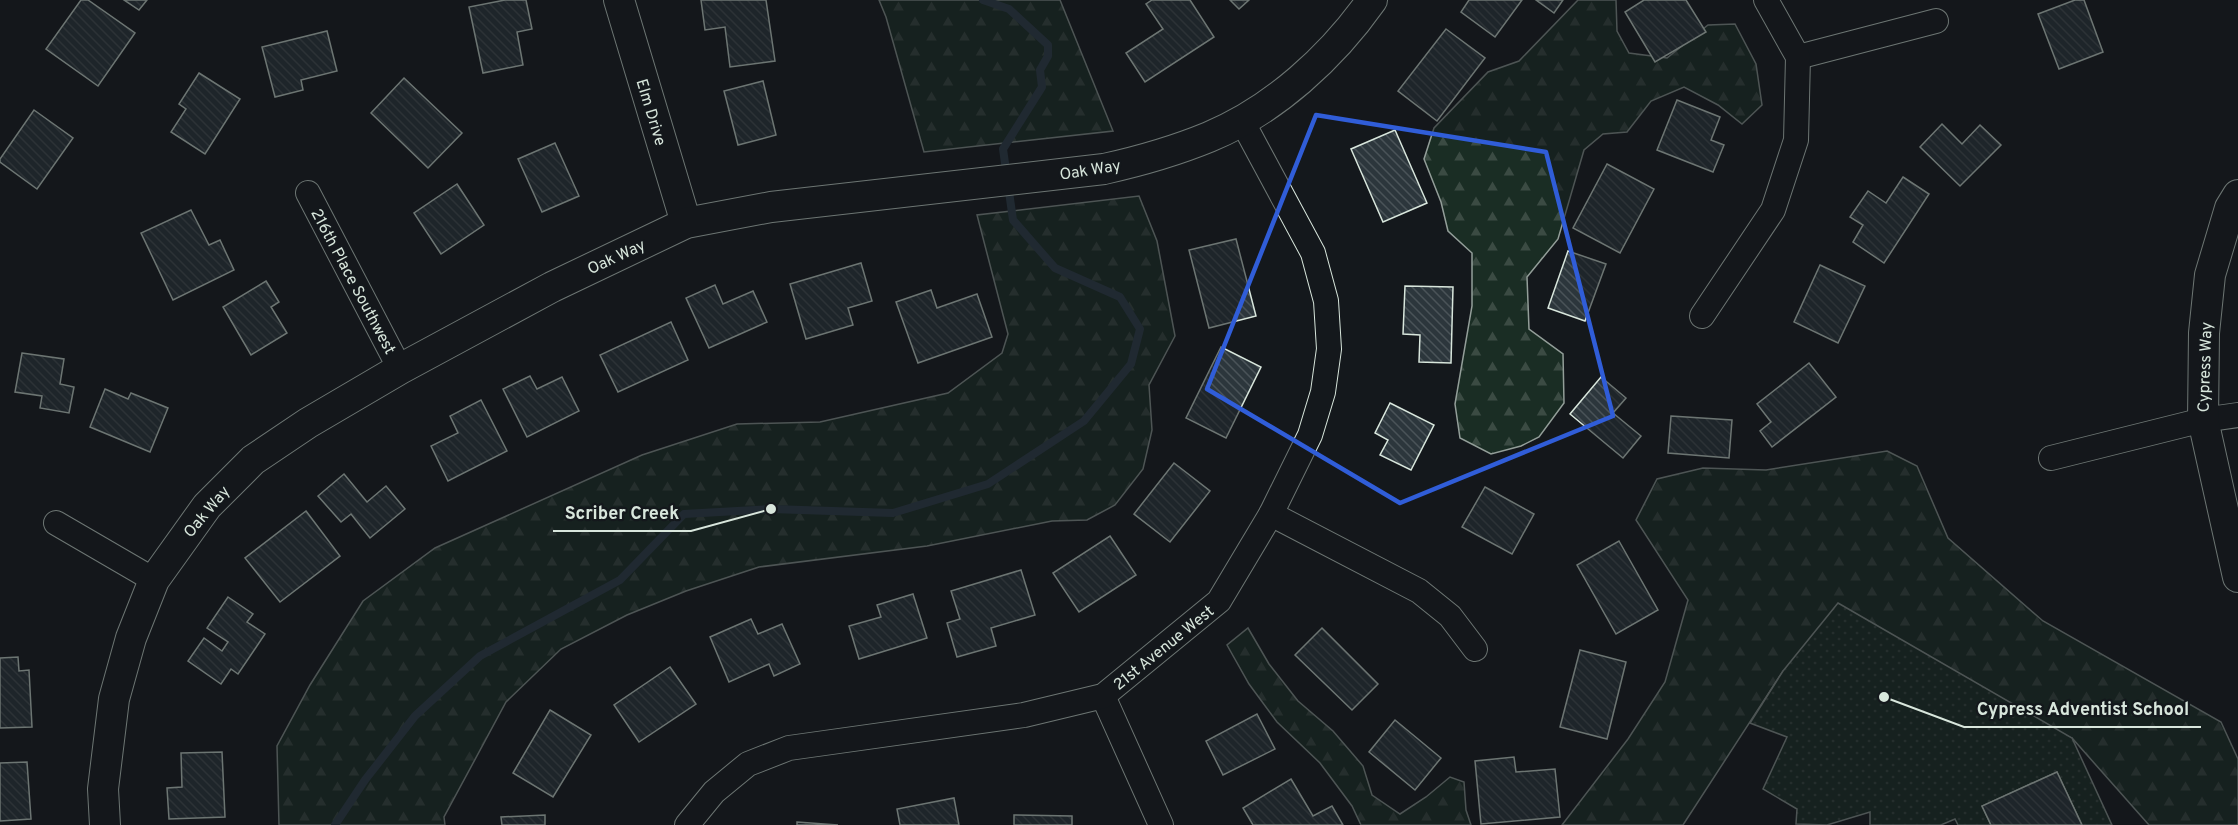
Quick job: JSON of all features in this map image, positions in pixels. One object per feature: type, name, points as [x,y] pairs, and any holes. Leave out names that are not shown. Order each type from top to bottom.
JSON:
[{"type":"street","name":"Elm Drive","points":[[619,0],[686,223]]},
{"type":"street","name":"Oak Way","points":[[105,825],[103,789],[114,699],[131,638],[154,580],[207,506],[253,460],[308,423],[400,369],[552,287],[686,223],[771,207],[1104,169],[1142,160],[1210,136],[1242,121],[1320,62],[1358,21],[1372,0]]},
{"type":"street","points":[[1702,316],[1773,210],[1796,140],[1798,57],[1766,0]]},
{"type":"street","points":[[1798,57],[1936,21]]},
{"type":"street","name":"21st Avenue West","points":[[687,825],[714,792],[748,764],[789,748],[1024,716],[1103,696],[1219,601],[1271,514],[1311,435],[1323,392],[1329,349],[1326,301],[1313,253],[1242,121]]},
{"type":"street","name":"216th Place Southwest","points":[[308,194],[400,369]]},
{"type":"street","name":"Cypress Way","points":[[2238,195],[2230,208],[2210,275],[2204,333],[2203,420],[2238,577]]},
{"type":"street","points":[[2051,458],[2203,420],[2238,415]]},
{"type":"street","points":[[1271,514],[1419,591],[1450,616],[1475,649]]},
{"type":"street","points":[[56,523],[154,580]]},
{"type":"street","points":[[1103,696],[1161,825]]},
{"type":"highlighted area","points":[[1316,115],[1546,152],[1613,416],[1400,503],[1207,389]]},
{"type":"green space","points":[[879,0],[1060,0],[1113,131],[924,152],[886,17]]},
{"type":"green space","points":[[1578,0],[1616,0],[1617,31],[1629,53],[1667,58],[1708,25],[1735,24],[1756,64],[1762,105],[1742,124],[1718,105],[1684,87],[1651,101],[1627,132],[1603,134],[1584,150],[1558,239],[1527,277],[1529,329],[1563,354],[1564,403],[1539,437],[1521,446],[1491,454],[1460,438],[1455,404],[1472,306],[1472,253],[1448,231],[1441,202],[1424,159],[1434,128],[1488,72],[1519,61]]},
{"type":"green space","points":[[1139,196],[1157,241],[1175,336],[1149,385],[1152,430],[1143,469],[1115,505],[1087,520],[1052,521],[927,546],[759,567],[686,591],[627,615],[561,649],[506,702],[444,817],[445,825],[279,825],[277,746],[310,685],[363,601],[435,548],[642,455],[737,424],[820,422],[948,393],[1002,353],[1008,334],[977,215]]},
{"type":"green space","points":[[1887,451],[1917,466],[1948,538],[2043,621],[2221,722],[2238,759],[2238,825],[2149,825],[2072,738],[1783,671],[1683,825],[1562,825],[1628,739],[1665,682],[1688,600],[1636,520],[1657,479],[1703,468],[1766,470]]},
{"type":"green space","points":[[1838,603],[2072,738],[2112,825],[2082,825],[2057,772],[1982,806],[1991,825],[1958,825],[1955,819],[1941,825],[1870,825],[1870,812],[1827,825],[1796,824],[1797,809],[1763,789],[1787,737],[1750,723],[1783,671]]},
{"type":"green space","points":[[1248,628],[1269,664],[1298,701],[1333,731],[1363,766],[1372,795],[1400,814],[1426,797],[1450,777],[1464,782],[1466,810],[1471,825],[1361,825],[1352,806],[1320,763],[1277,722],[1249,684],[1227,645]]},
{"type":"building","points":[[81,0],[88,0],[135,33],[98,86],[46,49]]},
{"type":"building","points":[[124,0],[147,0],[139,10]]},
{"type":"building","points":[[505,0],[526,0],[532,29],[517,32],[523,65],[483,73],[469,7]]},
{"type":"building","points":[[701,0],[766,0],[775,61],[730,67],[725,27],[705,30]]},
{"type":"building","points":[[1152,0],[1190,0],[1214,37],[1145,82],[1126,53],[1163,29],[1146,4]]},
{"type":"building","points":[[1230,0],[1249,0],[1239,9]]},
{"type":"building","points":[[1469,0],[1522,0],[1495,37],[1461,12]]},
{"type":"building","points":[[1536,0],[1563,0],[1554,13]]},
{"type":"building","points":[[1644,0],[1686,0],[1706,32],[1655,62],[1625,12]]},
{"type":"building","points":[[2075,0],[2084,0],[2103,52],[2059,69],[2038,14]]},
{"type":"building","points":[[1446,29],[1485,58],[1437,121],[1398,91]]},
{"type":"building","points":[[327,31],[337,71],[301,80],[303,90],[275,97],[262,47]]},
{"type":"building","points":[[199,73],[240,99],[205,154],[171,132],[186,109],[179,104]]},
{"type":"building","points":[[404,78],[462,133],[428,168],[371,113]]},
{"type":"building","points":[[763,81],[776,135],[738,145],[724,91]]},
{"type":"building","points":[[1677,100],[1720,117],[1711,140],[1724,145],[1713,172],[1657,150]]},
{"type":"building","points":[[34,110],[73,138],[37,189],[0,162]]},
{"type":"building","points":[[1942,124],[1962,144],[1980,125],[2001,145],[1960,186],[1920,147]]},
{"type":"building","points":[[1395,130],[1427,203],[1383,222],[1351,149]]},
{"type":"building","points":[[555,143],[579,196],[542,212],[518,159]]},
{"type":"building","points":[[1607,164],[1654,189],[1620,253],[1573,228]]},
{"type":"building","points":[[1903,177],[1929,194],[1884,263],[1853,242],[1863,225],[1850,217],[1868,191],[1886,203]]},
{"type":"building","points":[[457,184],[484,225],[441,254],[414,213]]},
{"type":"building","points":[[191,210],[209,245],[220,240],[234,270],[173,300],[141,233]]},
{"type":"building","points":[[1236,239],[1256,316],[1209,328],[1189,250]]},
{"type":"building","points":[[1568,251],[1606,264],[1585,321],[1548,308]]},
{"type":"building","points":[[861,263],[872,301],[848,308],[853,325],[806,339],[790,284]]},
{"type":"building","points":[[1820,265],[1865,286],[1838,343],[1794,322]]},
{"type":"building","points":[[266,281],[279,302],[271,307],[287,333],[251,355],[223,307]]},
{"type":"building","points":[[715,285],[723,304],[753,291],[767,322],[709,348],[686,298]]},
{"type":"building","points":[[1405,286],[1453,287],[1451,363],[1419,362],[1420,335],[1403,334]]},
{"type":"building","points":[[931,290],[937,308],[977,294],[992,337],[918,363],[896,302]]},
{"type":"building","points":[[671,322],[688,360],[618,392],[600,355]]},
{"type":"building","points":[[1221,347],[1261,367],[1226,438],[1186,418]]},
{"type":"building","points":[[22,353],[64,359],[60,384],[74,387],[69,413],[40,408],[42,396],[15,392]]},
{"type":"building","points":[[1809,363],[1836,397],[1772,447],[1760,431],[1771,422],[1757,404]]},
{"type":"building","points":[[530,376],[537,389],[562,377],[579,411],[527,437],[503,389]]},
{"type":"building","points":[[1601,377],[1626,398],[1613,413],[1641,436],[1623,458],[1570,414]]},
{"type":"building","points":[[105,389],[128,399],[131,393],[168,408],[150,452],[90,427]]},
{"type":"building","points":[[481,400],[507,451],[448,481],[431,446],[458,433],[450,416]]},
{"type":"building","points":[[1390,403],[1434,425],[1411,470],[1380,455],[1388,440],[1375,433]]},
{"type":"building","points":[[1671,416],[1732,420],[1729,458],[1668,453]]},
{"type":"building","points":[[1174,463],[1210,491],[1170,542],[1134,514]]},
{"type":"building","points":[[344,474],[367,502],[386,486],[405,509],[370,538],[351,514],[341,522],[318,496]]},
{"type":"building","points":[[1485,487],[1534,514],[1512,554],[1462,527]]},
{"type":"building","points":[[306,511],[340,556],[280,602],[245,558]]},
{"type":"building","points":[[1110,536],[1136,575],[1079,612],[1053,573]]},
{"type":"building","points":[[1619,541],[1658,610],[1616,634],[1577,565]]},
{"type":"building","points":[[1021,570],[1035,615],[991,628],[996,646],[957,657],[947,623],[960,619],[951,591]]},
{"type":"building","points":[[913,594],[927,638],[859,659],[849,626],[881,617],[877,605]]},
{"type":"building","points":[[228,597],[253,614],[247,622],[265,634],[238,674],[231,669],[221,684],[188,661],[204,638],[222,651],[228,642],[207,628]]},
{"type":"building","points":[[751,619],[758,634],[782,624],[800,664],[774,676],[769,664],[729,682],[710,637]]},
{"type":"building","points":[[1322,628],[1378,684],[1352,710],[1295,655]]},
{"type":"building","points":[[1580,650],[1626,662],[1607,739],[1560,727]]},
{"type":"building","points":[[18,657],[19,671],[29,670],[32,727],[0,728],[0,658]]},
{"type":"building","points":[[670,667],[696,704],[639,742],[614,705]]},
{"type":"building","points":[[550,710],[591,735],[553,797],[513,773]]},
{"type":"building","points":[[1257,714],[1275,749],[1223,775],[1206,741]]},
{"type":"building","points":[[1395,720],[1441,758],[1415,790],[1369,752]]},
{"type":"building","points":[[222,752],[225,817],[169,819],[167,788],[182,787],[181,753]]},
{"type":"building","points":[[1514,757],[1516,772],[1555,769],[1560,817],[1481,824],[1475,761]]},
{"type":"building","points":[[27,762],[31,819],[0,821],[0,763]]},
{"type":"building","points":[[2057,772],[2082,825],[1991,825],[1982,806]]},
{"type":"building","points":[[1291,779],[1313,816],[1332,806],[1343,825],[1253,825],[1243,808]]},
{"type":"building","points":[[954,798],[959,825],[900,825],[897,809]]},
{"type":"building","points":[[545,815],[545,825],[502,825],[501,817]]},
{"type":"building","points":[[1014,815],[1072,816],[1072,825],[1014,825]]},
{"type":"building","points":[[797,822],[838,825],[797,825]]},
{"type":"waterway","points":[[335,825],[365,780],[415,716],[480,656],[620,580],[684,514],[771,509],[893,513],[988,484],[1084,421],[1131,364],[1140,329],[1120,297],[1055,268],[1013,220],[1003,149],[1042,87],[1040,70],[1048,56],[1048,45],[1009,9],[983,0]]},
{"type":"place","name":"Scriber Creek","points":[[771,509]]},
{"type":"place","name":"Cypress Adventist School","points":[[1884,697]]}]
